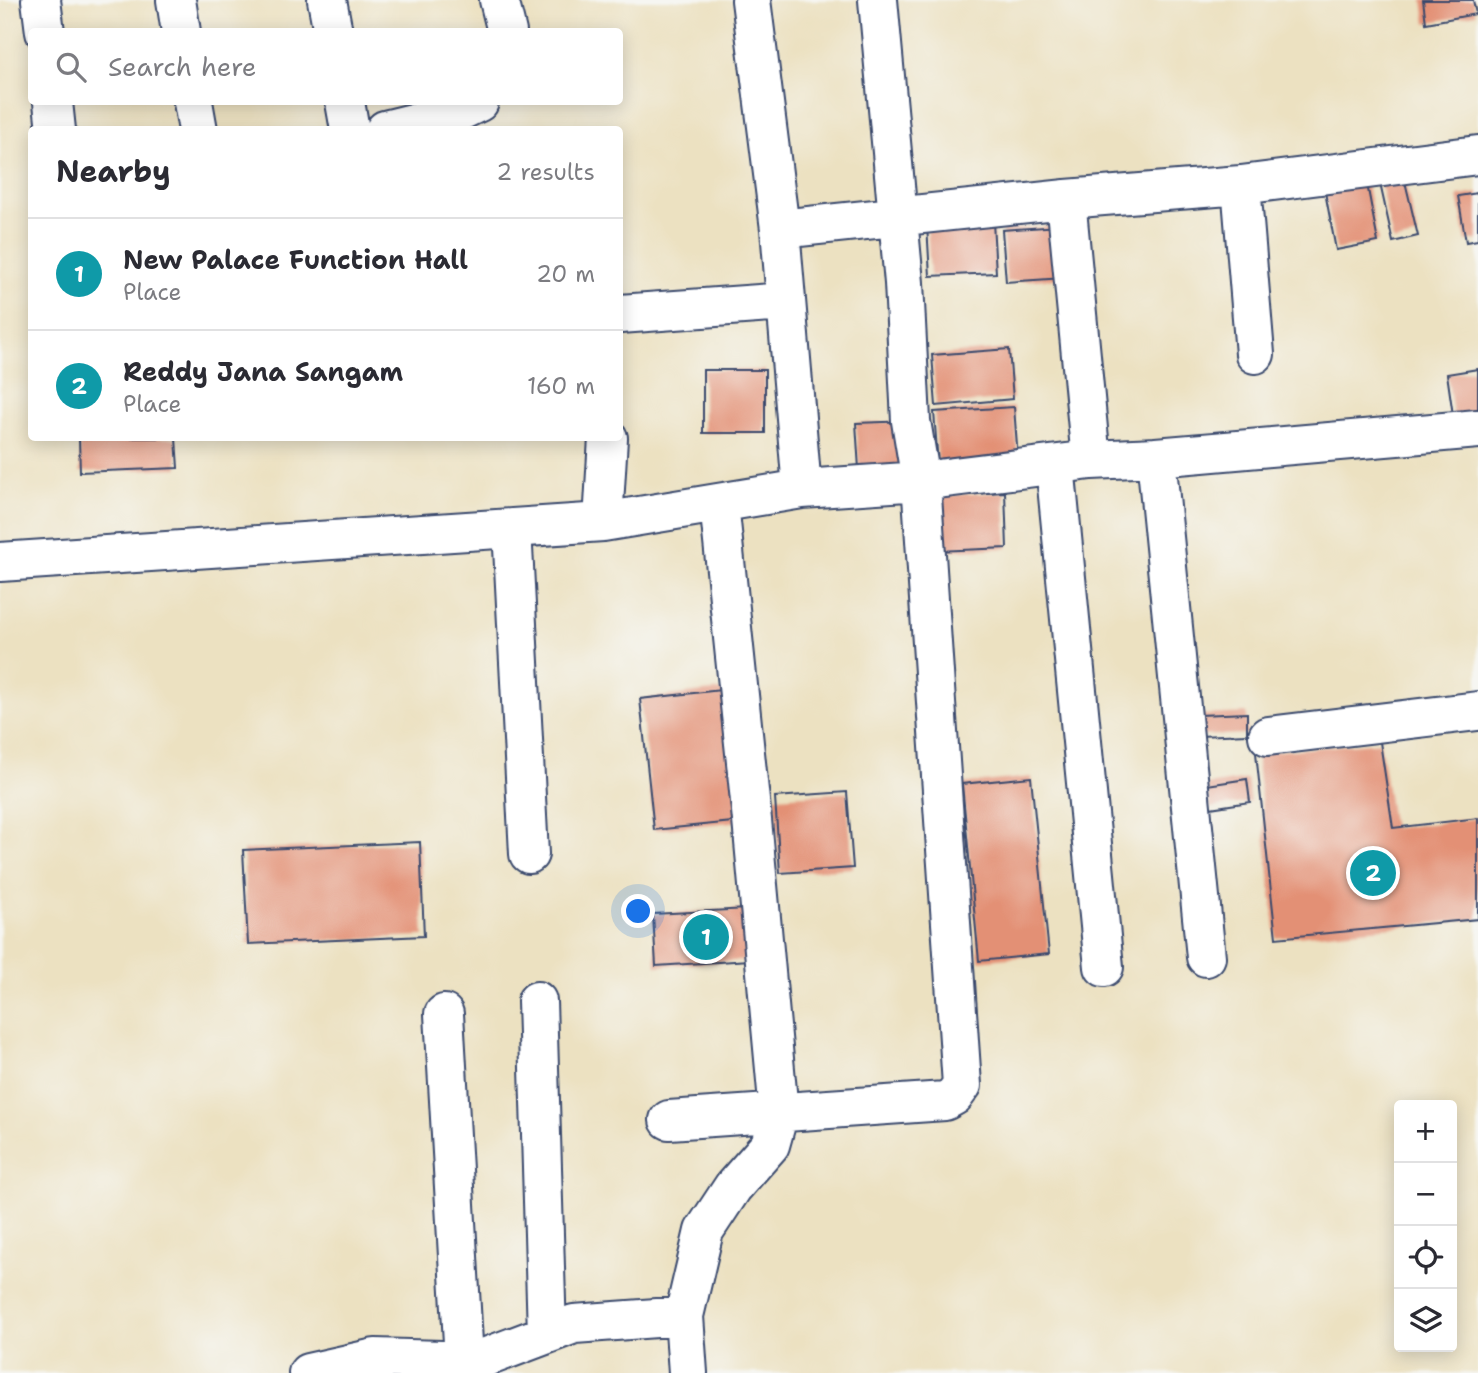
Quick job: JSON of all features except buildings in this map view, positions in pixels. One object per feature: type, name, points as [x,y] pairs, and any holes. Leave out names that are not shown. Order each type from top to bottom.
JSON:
[{"type":"street","points":[[41,0],[44,28]]},
{"type":"street","points":[[176,0],[180,28]]},
{"type":"street","points":[[327,0],[332,28]]},
{"type":"street","points":[[499,0],[506,28]]},
{"type":"street","points":[[751,0],[780,229],[802,489]]},
{"type":"street","points":[[669,1120],[945,1101],[954,1096],[962,1085],[921,481],[911,421],[898,218],[878,0]]},
{"type":"street","points":[[53,105],[56,126]]},
{"type":"street","points":[[194,105],[197,126]]},
{"type":"street","points":[[346,105],[349,126]]},
{"type":"street","points":[[400,126],[472,105]]},
{"type":"street","points":[[780,229],[1066,199],[1241,185],[1478,155]]},
{"type":"street","points":[[1241,185],[1255,354]]},
{"type":"street","points":[[1066,199],[1073,462],[1104,967]]},
{"type":"street","points":[[623,314],[786,302]]},
{"type":"street","points":[[0,562],[603,522],[802,489],[921,481],[1073,462],[1478,429]]},
{"type":"street","points":[[603,522],[608,441]]},
{"type":"street","points":[[1156,457],[1206,957]]},
{"type":"street","points":[[688,1373],[684,1316],[704,1231],[733,1187],[770,1144],[779,1113],[754,834],[719,503]]},
{"type":"street","points":[[512,528],[529,854]]},
{"type":"street","points":[[1268,736],[1478,711]]},
{"type":"street","points":[[537,1001],[547,1334]]},
{"type":"street","points":[[444,1014],[464,1360]]},
{"type":"street","points":[[308,1373],[375,1359],[476,1360],[574,1324],[684,1316]]},
{"type":"place","name":"Reddy Jana Sangam","points":[[1373,873]]},
{"type":"place","name":"New Palace Function Hall","points":[[706,937]]}]
